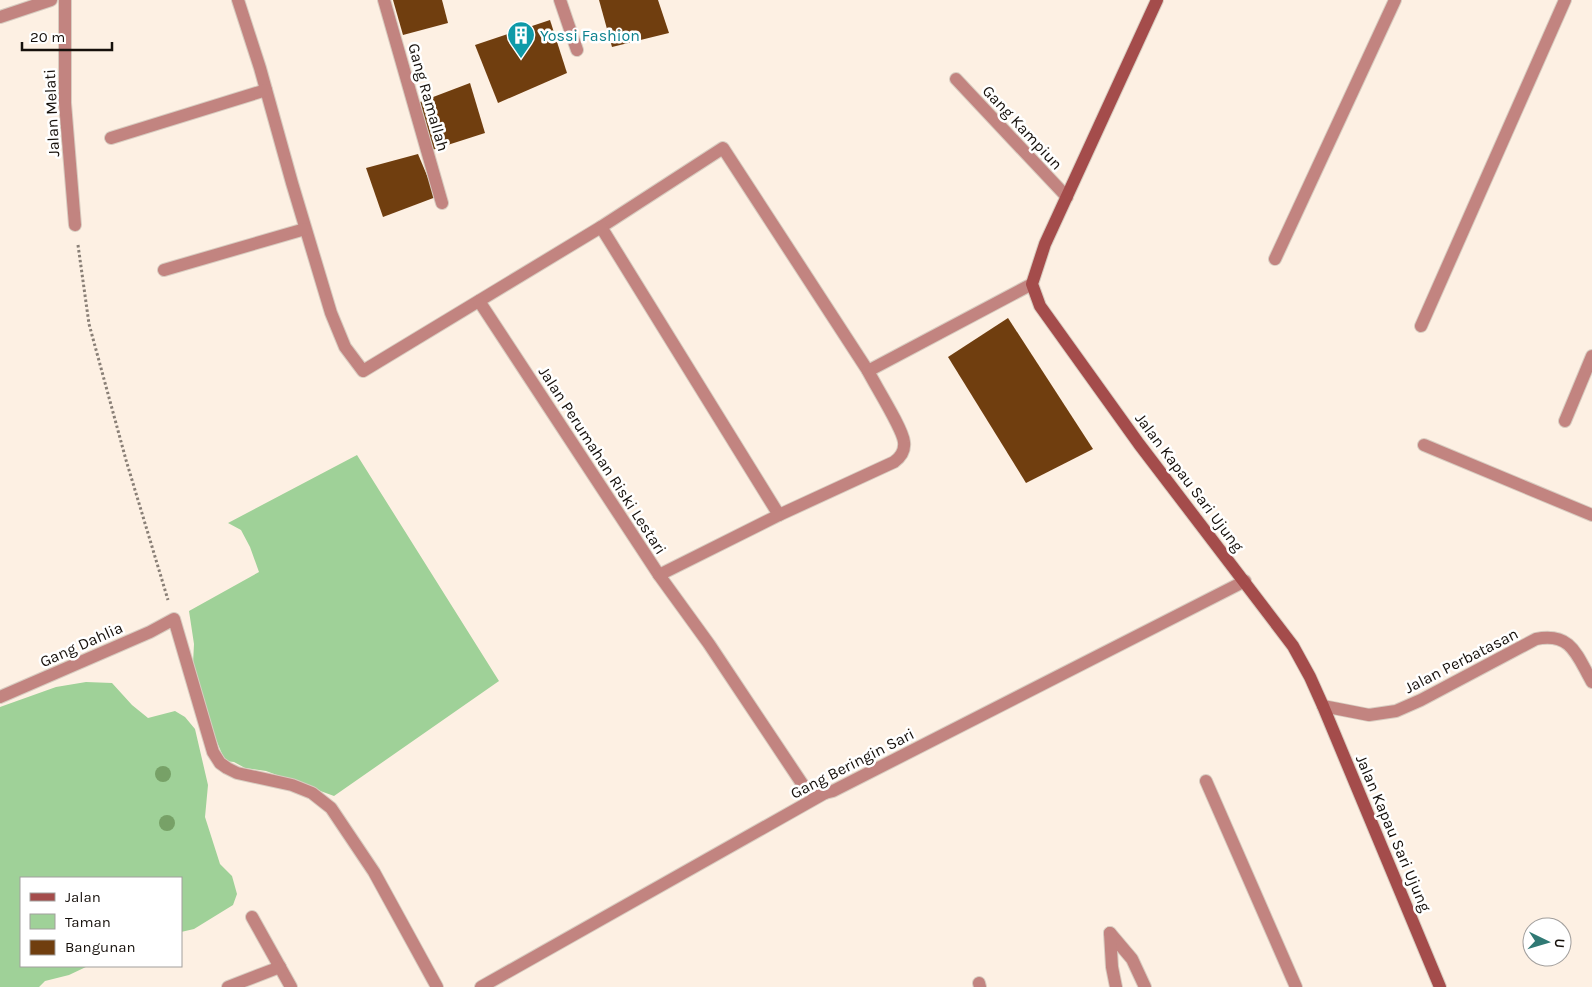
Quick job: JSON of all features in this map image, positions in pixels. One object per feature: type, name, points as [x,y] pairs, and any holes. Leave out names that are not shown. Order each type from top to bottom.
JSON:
[{"type":"street","points":[[0,17],[51,0]]},
{"type":"street","name":"Jalan Melati","points":[[65,0],[65,103],[75,225]]},
{"type":"street","points":[[164,270],[305,229],[266,90],[238,0]]},
{"type":"street","name":"Gang Ramallah","points":[[384,0],[442,203]]},
{"type":"street","points":[[560,0],[577,50]]},
{"type":"street","points":[[868,371],[1032,284],[1045,244],[1157,0]]},
{"type":"street","points":[[1275,259],[1395,0]]},
{"type":"street","points":[[1421,326],[1565,0]]},
{"type":"street","name":"Gang Kampiun","points":[[956,79],[1067,197]]},
{"type":"street","points":[[111,138],[266,90]]},
{"type":"street","name":"Jalan Perumahan Riski Lestari","points":[[305,229],[331,313],[344,347],[363,371],[601,227],[723,148],[868,371],[903,435],[904,448],[894,462],[779,515],[660,575],[479,301]]},
{"type":"street","points":[[601,227],[779,515]]},
{"type":"street","name":"Jalan Kapau Sari Ujung","points":[[1032,284],[1040,306],[1060,335],[1293,646],[1323,706],[1440,987]]},
{"type":"street","points":[[1565,421],[1592,356]]},
{"type":"street","points":[[1424,445],[1592,515]]},
{"type":"street","points":[[660,575],[709,644],[803,785],[812,791],[825,793]]},
{"type":"street","name":"Gang Beringin Sari","points":[[481,987],[825,793],[834,791],[1245,581]]},
{"type":"street","points":[[174,620],[213,752],[220,763],[237,772],[292,785],[312,793],[331,808],[374,872],[436,987]]},
{"type":"street","name":"Gang Dahlia","points":[[0,697],[174,620]]},
{"type":"street","name":"Jalan Perbatasan","points":[[1323,706],[1369,715],[1396,711],[1421,700],[1536,639],[1543,638],[1561,640],[1567,643],[1592,682]]},
{"type":"street","points":[[1206,781],[1296,987]]},
{"type":"street","points":[[252,917],[291,987]]},
{"type":"street","points":[[1116,987],[1112,968],[1110,933],[1132,959],[1145,987]]},
{"type":"street","points":[[228,987],[280,967]]},
{"type":"path","points":[[75,225],[89,324],[126,460],[174,620]]},
{"type":"green space","points":[[357,455],[499,681],[334,796],[266,771],[245,768],[234,762],[225,761],[212,730],[193,664],[194,644],[189,611],[259,572],[250,547],[241,530],[228,523]]},
{"type":"green space","points":[[86,682],[112,683],[132,705],[148,718],[175,711],[185,717],[195,729],[208,785],[205,817],[220,864],[232,876],[237,894],[233,905],[194,929],[182,932],[182,877],[20,877],[20,967],[86,967],[69,975],[45,981],[39,987],[0,987],[0,707],[56,687]]},
{"type":"building","points":[[393,0],[442,0],[448,23],[403,35]]},
{"type":"building","points":[[599,0],[658,0],[669,33],[612,47]]},
{"type":"building","name":"Yossi Fashion","points":[[550,20],[567,73],[498,103],[475,45]]},
{"type":"building","points":[[470,83],[485,133],[432,150],[420,102]]},
{"type":"building","points":[[418,154],[436,197],[383,217],[366,168]]},
{"type":"building","points":[[1008,318],[1093,449],[1026,483],[948,357]]},
{"type":"place","name":"Yossi Fashion","points":[[521,59]]}]
